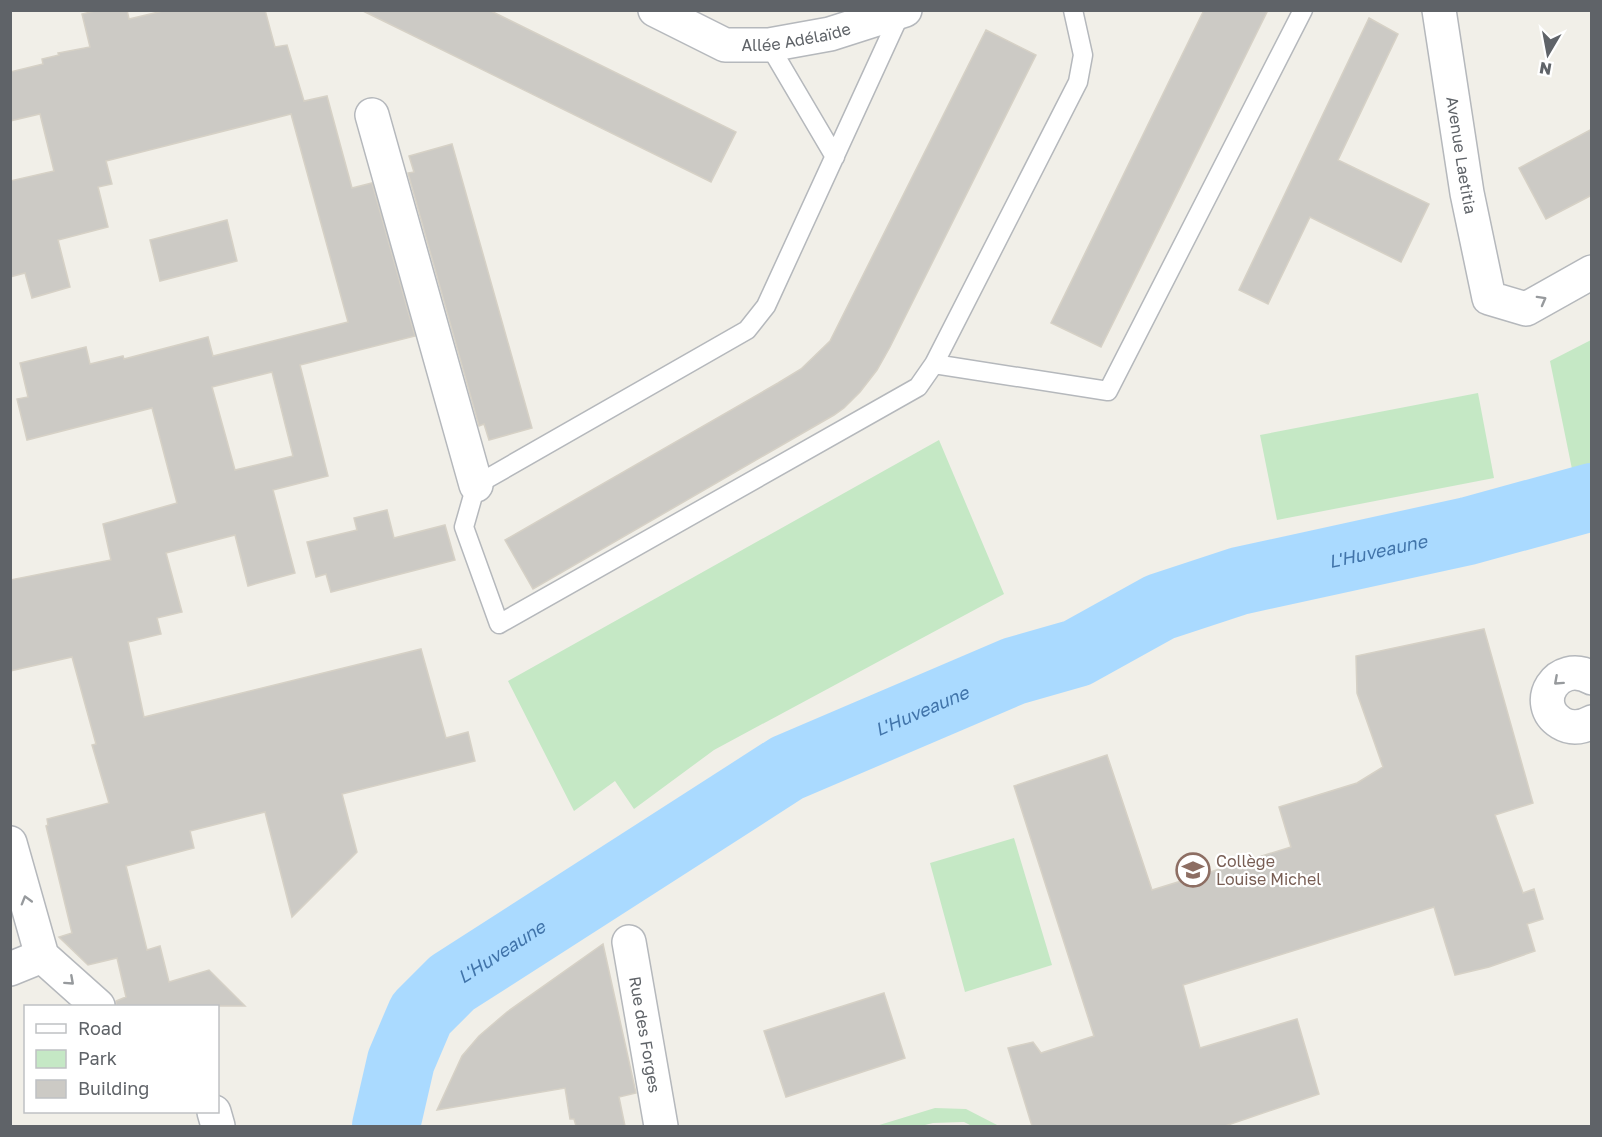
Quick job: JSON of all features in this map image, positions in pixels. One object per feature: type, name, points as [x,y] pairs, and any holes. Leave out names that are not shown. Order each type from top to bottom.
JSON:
[{"type":"street","name":"Allée Adélaïde","points":[[655,10],[725,45],[769,45],[830,34],[903,11]]},
{"type":"street","name":"Avenue Laetitia","points":[[1439,10],[1467,193],[1489,298],[1526,309],[1592,272]]},
{"type":"street","points":[[372,115],[476,485]]},
{"type":"street","points":[[1589,733],[1557,721],[1551,714],[1547,696],[1555,681],[1567,673],[1583,673],[1592,678]]},
{"type":"street","points":[[10,843],[42,956],[97,1005]]},
{"type":"street","name":"Rue des Forges","points":[[628,942],[661,1126]]},
{"type":"street","points":[[10,969],[42,956]]},
{"type":"lane","points":[[903,11],[766,306],[747,330],[476,485],[464,527],[499,624],[918,387],[934,364],[1078,82],[1083,55],[1073,10]]},
{"type":"lane","points":[[934,364],[1108,391],[1303,10]]},
{"type":"lane","points":[[769,45],[835,157]]},
{"type":"green space","points":[[1591,340],[1591,465],[1572,469],[1550,361]]},
{"type":"green space","points":[[1478,393],[1494,478],[1277,520],[1260,435]]},
{"type":"green space","points":[[939,440],[1004,594],[714,750],[634,809],[615,781],[574,811],[508,681]]},
{"type":"green space","points":[[1014,838],[1052,965],[965,992],[930,863]]},
{"type":"green space","points":[[935,1108],[966,1109],[999,1126],[972,1126],[964,1122],[933,1123],[921,1126],[876,1126]]},
{"type":"building","points":[[99,10],[127,10],[129,19],[167,10],[265,10],[275,47],[287,45],[304,101],[327,96],[352,188],[372,183],[415,336],[300,365],[328,476],[273,490],[295,573],[248,586],[235,535],[166,553],[182,612],[157,618],[161,634],[128,642],[144,717],[421,649],[446,738],[468,732],[475,761],[342,794],[357,852],[292,917],[265,812],[190,831],[194,848],[126,866],[147,950],[160,946],[169,982],[209,970],[245,1006],[116,1005],[116,1001],[126,997],[117,958],[88,965],[59,937],[72,933],[46,826],[48,825],[47,819],[109,803],[92,745],[96,744],[72,657],[10,671],[10,580],[111,560],[103,524],[177,503],[152,408],[27,440],[17,399],[28,397],[20,363],[86,347],[90,364],[123,356],[124,359],[208,337],[213,356],[348,322],[291,114],[106,161],[112,184],[98,187],[108,227],[58,240],[70,287],[32,298],[25,273],[10,277],[10,181],[54,171],[40,114],[10,121],[10,72],[43,64],[42,59],[59,55],[58,53],[90,47],[82,14]],"holes":[[[272,372],[293,456],[235,470],[212,387]]]},
{"type":"building","points":[[361,10],[489,10],[736,132],[711,182]]},
{"type":"building","points":[[1204,10],[1268,10],[1101,347],[1051,323]]},
{"type":"building","points":[[1369,18],[1398,34],[1338,160],[1429,204],[1401,262],[1310,217],[1268,304],[1239,290]]},
{"type":"building","points":[[986,30],[1036,55],[890,347],[877,370],[860,392],[834,415],[533,589],[505,540],[801,369],[830,341]]},
{"type":"building","points":[[1592,129],[1592,195],[1546,219],[1519,168]]},
{"type":"building","points":[[452,144],[532,428],[489,440],[484,424],[479,426],[408,173],[414,172],[409,156]]},
{"type":"building","points":[[227,220],[237,261],[160,281],[150,240]]},
{"type":"building","points":[[387,510],[394,538],[445,525],[455,560],[331,592],[326,574],[316,577],[307,542],[357,530],[354,518]]},
{"type":"building","points":[[1484,629],[1533,803],[1495,815],[1523,893],[1534,889],[1543,919],[1527,924],[1535,951],[1489,967],[1455,975],[1434,907],[1183,985],[1200,1048],[1297,1019],[1319,1094],[1225,1126],[1032,1126],[1008,1048],[1033,1042],[1041,1053],[1094,1036],[1014,786],[1107,755],[1152,890],[1291,847],[1279,807],[1357,783],[1383,767],[1357,693],[1356,656]]},
{"type":"building","points":[[603,944],[636,1093],[619,1097],[625,1126],[576,1126],[574,1119],[570,1119],[565,1088],[437,1110],[462,1056],[479,1036],[507,1012]]},
{"type":"building","points":[[884,993],[905,1058],[786,1097],[764,1031]]},
{"type":"waterway","name":"L'Huveaune","points":[[386,1126],[401,1061],[421,1014],[452,983],[787,768],[1014,671],[1077,653],[1160,607],[1239,581],[1468,531],[1592,497]]},
{"type":"place","name":"Collège Louise Michel","points":[[1193,870]]}]
